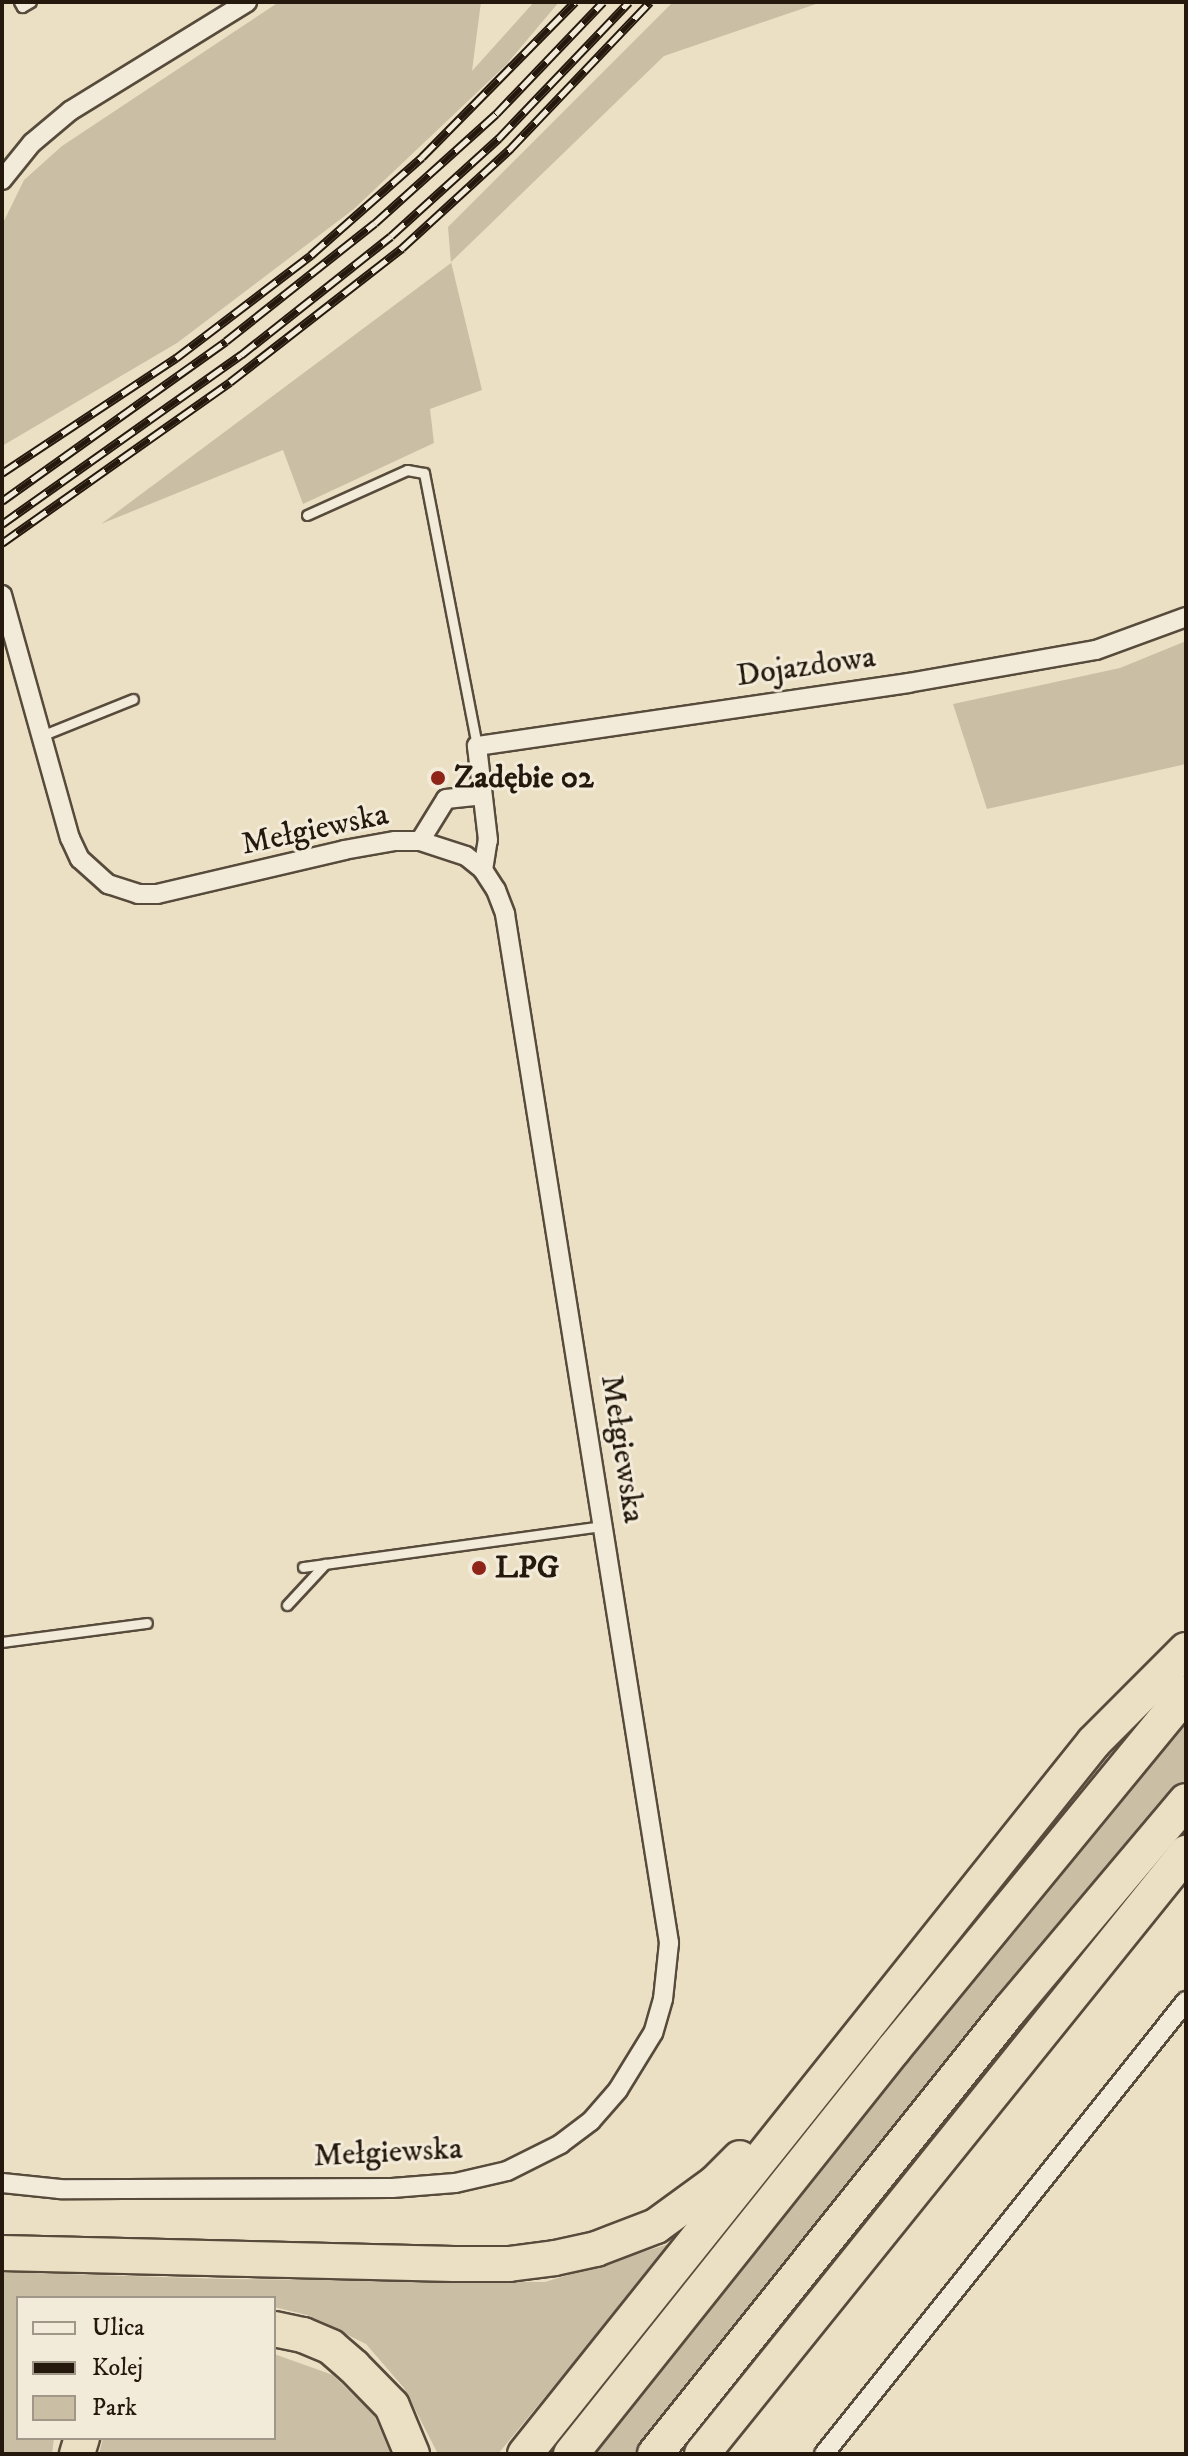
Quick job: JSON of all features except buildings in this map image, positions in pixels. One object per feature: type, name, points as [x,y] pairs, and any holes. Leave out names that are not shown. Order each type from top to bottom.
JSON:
[{"type":"highway","points":[[525,2454],[1094,1742],[1186,1650]]},
{"type":"highway","points":[[571,2454],[978,1945],[1186,1693]]},
{"type":"highway","points":[[655,2454],[1010,2010],[1186,1801]]},
{"type":"highway","points":[[702,2454],[1186,1853]]},
{"type":"highway","points":[[2,2253],[509,2264],[596,2249],[656,2226],[715,2183],[860,2034]]},
{"type":"highway","points":[[276,2329],[303,2335],[331,2347],[354,2367],[392,2406],[412,2454]]},
{"type":"highway","points":[[733,2454],[782,2354]]},
{"type":"street","points":[[2,180],[32,143],[70,111],[247,2]]},
{"type":"street","name":"Mełgiewska","points":[[2,595],[70,838],[80,859],[100,878],[122,890],[138,894],[180,890],[344,850],[395,841],[420,841],[466,856],[483,870],[505,914],[669,1943],[663,1999],[653,2033],[618,2090],[600,2111],[561,2144],[507,2171],[455,2183],[392,2188],[60,2189],[2,2183]]},
{"type":"street","name":"Dojazdowa","points":[[477,746],[908,683],[1096,650],[1186,617]]},
{"type":"street","points":[[477,746],[488,840],[483,870]]},
{"type":"street","points":[[420,841],[446,799],[482,795]]},
{"type":"street","points":[[824,2454],[1186,2001]]},
{"type":"lane","points":[[19,2],[22,7],[31,2]]},
{"type":"lane","points":[[307,515],[407,470],[424,473],[477,746]]},
{"type":"lane","points":[[41,736],[133,699]]},
{"type":"lane","points":[[303,1567],[604,1526]]},
{"type":"lane","points":[[287,1605],[325,1564]]},
{"type":"lane","points":[[2,1642],[147,1623]]},
{"type":"green space","points":[[279,2],[481,2],[472,71],[534,2],[559,2],[506,65],[354,209],[177,343],[2,446],[2,225],[24,180],[62,146]]},
{"type":"green space","points":[[673,2],[822,2],[664,56],[451,262],[482,390],[430,409],[434,443],[303,504],[283,450],[101,524],[451,263],[448,227]]},
{"type":"green space","points":[[1186,641],[1186,764],[987,809],[953,704],[1120,668]]},
{"type":"green space","points":[[1186,1717],[1186,1779],[1058,1931],[637,2454],[589,2454]]},
{"type":"green space","points":[[672,2243],[498,2454],[438,2454],[404,2388],[366,2344],[307,2315],[276,2307],[276,2296],[16,2296],[16,2440],[54,2440],[52,2454],[2,2452],[2,2272],[226,2279],[545,2282]]},
{"type":"green space","points":[[276,2355],[333,2375],[374,2415],[391,2454],[99,2454],[102,2440],[276,2440]]},
{"type":"railway","points":[[2,473],[176,358],[311,255],[422,157],[575,2]]},
{"type":"railway","points":[[2,501],[226,341],[375,223],[496,114],[603,2]]},
{"type":"railway","points":[[2,524],[241,355],[391,236],[499,138],[629,2]]},
{"type":"railway","points":[[2,543],[230,382],[402,248],[510,149],[650,2]]},
{"type":"place","name":"Zadębie 02","points":[[438,778]]},
{"type":"place","name":"LPG","points":[[479,1568]]}]
